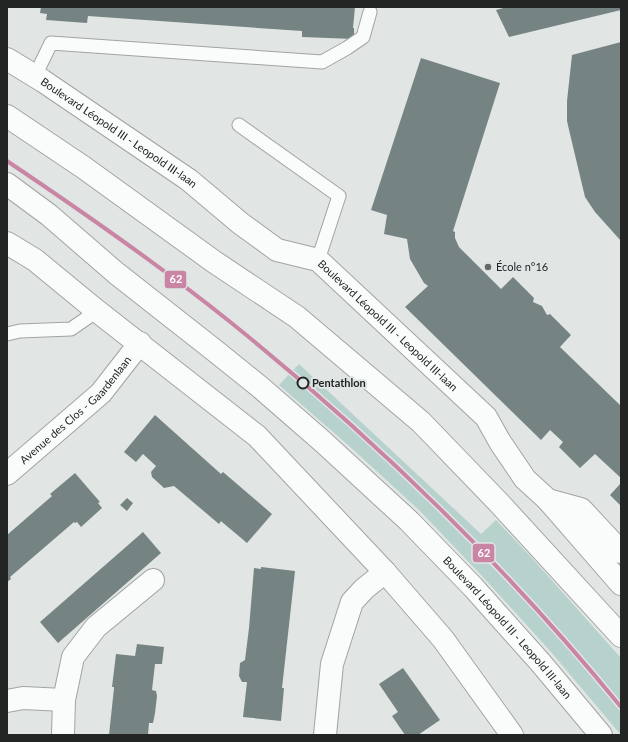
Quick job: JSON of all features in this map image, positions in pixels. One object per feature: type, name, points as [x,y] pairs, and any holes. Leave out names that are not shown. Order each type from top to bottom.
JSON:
[{"type":"street","name":"Boulevard Léopold III - Leopold III-laan","points":[[7,59],[189,180],[240,223],[277,250],[318,260],[486,418],[525,479],[548,500],[621,584]]},
{"type":"street","points":[[7,116],[84,167],[213,261],[297,317],[385,391],[421,422],[479,482],[621,636]]},
{"type":"street","name":"Boulevard Léopold III - Leopold III-laan","points":[[7,184],[48,215],[116,273],[260,387],[322,441],[409,521],[473,587],[540,662],[601,735]]},
{"type":"street","points":[[7,243],[35,260],[97,311],[140,343],[257,436],[385,572],[443,639],[512,735]]},
{"type":"street","name":"Avenue des Clos - Gaardenlaan","points":[[7,474],[100,393],[140,343]]},
{"type":"street","points":[[548,500],[581,509],[621,552]]},
{"type":"street","points":[[325,735],[332,664],[352,602],[364,589],[385,572]]},
{"type":"street","points":[[63,735],[64,700],[73,657],[96,627],[153,580]]},
{"type":"street","points":[[7,701],[23,698],[64,700]]},
{"type":"lane","points":[[34,76],[50,43],[322,62],[363,37],[370,12]]},
{"type":"lane","points":[[239,125],[338,196],[318,260]]},
{"type":"lane","points":[[7,334],[20,331],[71,329],[97,311]]},
{"type":"green space","points":[[299,364],[481,534],[496,520],[621,658],[621,735],[551,652],[483,577],[419,510],[279,385]]},
{"type":"building","points":[[41,7],[355,7],[353,28],[354,39],[302,37],[302,31],[88,16],[87,23],[46,20],[47,14],[40,13]]},
{"type":"building","points":[[507,7],[621,7],[621,10],[509,37],[496,10]]},
{"type":"building","points":[[621,42],[621,241],[595,212],[585,197],[567,121],[567,101],[572,55]]},
{"type":"building","points":[[421,58],[500,83],[453,231],[455,232],[455,238],[459,247],[501,289],[513,277],[534,298],[533,302],[542,306],[547,315],[550,314],[571,335],[560,347],[621,406],[621,478],[595,454],[580,468],[559,447],[563,442],[550,430],[541,440],[405,307],[428,286],[424,283],[410,259],[407,239],[384,234],[387,215],[371,210]]},
{"type":"building","points":[[155,415],[221,474],[223,472],[272,514],[247,543],[221,521],[219,524],[174,486],[164,488],[152,477],[151,472],[156,466],[143,454],[136,462],[124,452]]},
{"type":"building","points":[[75,473],[100,502],[98,503],[102,508],[81,527],[77,522],[74,522],[10,577],[11,579],[7,582],[7,535],[52,496],[50,494]]},
{"type":"building","points":[[621,483],[621,506],[610,495]]},
{"type":"building","points":[[127,498],[133,503],[127,511],[120,505]]},
{"type":"building","points":[[143,532],[161,553],[58,643],[40,622]]},
{"type":"building","points":[[261,567],[295,571],[282,688],[284,688],[281,721],[243,717],[247,682],[242,682],[239,676],[240,663],[245,660],[254,568],[261,569]]},
{"type":"building","points":[[137,644],[164,647],[162,664],[155,664],[152,690],[156,691],[157,696],[153,723],[149,723],[148,735],[109,735],[116,654],[135,656]]},
{"type":"building","points":[[403,668],[440,720],[418,735],[405,735],[392,716],[398,712],[379,684]]},
{"type":"transit line","name":"62","points":[[7,161],[92,219],[175,279],[229,321],[334,410],[385,456],[484,553],[577,654],[621,707]]},
{"type":"place","name":"École n°16","points":[[488,267]]},
{"type":"place","name":"Pentathlon","points":[[303,383]]}]
